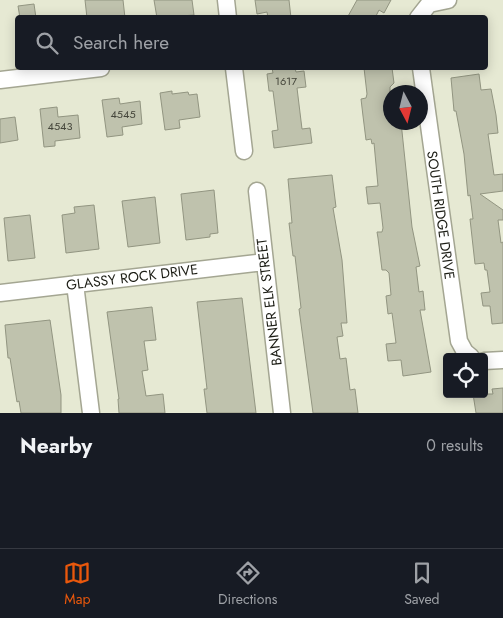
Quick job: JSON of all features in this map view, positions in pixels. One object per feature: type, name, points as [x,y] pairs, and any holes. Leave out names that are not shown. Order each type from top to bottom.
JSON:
[{"type":"street","points":[[226,0],[228,15]]},
{"type":"street","points":[[420,15],[429,4],[448,0]]},
{"type":"street","points":[[0,80],[84,70]]},
{"type":"street","points":[[234,70],[244,150]]},
{"type":"street","name":"SOUTH RIDGE DRIVE","points":[[421,70],[458,341],[466,353]]},
{"type":"street","name":"BANNER ELK STREET","points":[[256,191],[282,413]]},
{"type":"street","name":"GLASSY ROCK DRIVE","points":[[0,293],[265,262]]},
{"type":"street","points":[[75,284],[90,413]]},
{"type":"street","points":[[488,361],[503,360]]},
{"type":"building","points":[[85,0],[123,0],[125,15],[87,15]]},
{"type":"building","points":[[154,0],[192,0],[194,15],[156,15]]},
{"type":"building","points":[[255,0],[289,0],[291,15],[268,15],[267,12],[257,14]]},
{"type":"building","points":[[357,0],[391,0],[384,13],[379,10],[376,15],[349,15]]},
{"type":"building","points":[[34,4],[36,15],[20,15],[18,6]]},
{"type":"building","points":[[272,70],[304,71],[306,87],[297,88],[302,129],[310,128],[312,143],[274,148],[272,131],[278,130],[273,91],[269,91],[267,74],[273,73]]},
{"type":"building","points":[[364,70],[392,70],[394,83],[392,85],[383,85],[383,130],[402,130],[412,227],[420,266],[416,267],[419,292],[423,291],[425,310],[420,310],[431,372],[403,376],[401,360],[388,361],[386,344],[396,343],[392,313],[388,314],[386,296],[391,295],[389,273],[386,270],[382,270],[377,232],[382,232],[383,228],[380,203],[368,204],[366,187],[378,186],[374,143],[372,144],[371,139],[366,140],[361,99],[366,98]]},
{"type":"building","points":[[479,74],[481,90],[491,89],[496,115],[498,133],[488,134],[494,175],[503,174],[503,191],[480,194],[503,210],[503,220],[498,220],[501,243],[503,242],[503,323],[492,324],[490,306],[483,306],[481,293],[490,292],[487,270],[485,270],[484,263],[475,264],[470,219],[473,219],[470,195],[468,196],[464,154],[456,111],[454,111],[451,78]]},
{"type":"building","points":[[172,91],[172,94],[188,92],[189,95],[197,94],[200,117],[179,120],[180,128],[165,130],[160,93]]},
{"type":"building","points":[[119,98],[120,104],[140,101],[142,124],[122,127],[123,135],[107,137],[102,100]]},
{"type":"building","points":[[57,107],[58,117],[78,115],[80,138],[55,141],[55,146],[44,147],[40,109]]},
{"type":"building","points":[[15,117],[18,140],[0,143],[0,119]]},
{"type":"building","points":[[332,175],[336,207],[333,208],[342,260],[347,323],[341,323],[343,336],[337,337],[340,359],[346,358],[350,390],[355,389],[358,413],[313,413],[299,309],[301,308],[295,256],[293,256],[289,223],[292,223],[288,179]]},
{"type":"building","points":[[214,190],[218,233],[210,234],[210,237],[186,240],[181,194]]},
{"type":"building","points":[[155,197],[160,243],[128,247],[122,201]]},
{"type":"building","points":[[94,205],[99,249],[66,253],[62,215],[75,213],[74,207]]},
{"type":"building","points":[[30,215],[35,258],[8,261],[4,218]]},
{"type":"building","points":[[242,298],[256,413],[207,413],[204,389],[207,389],[197,302]]},
{"type":"building","points":[[152,307],[156,340],[144,341],[148,370],[142,371],[146,396],[163,394],[165,413],[119,413],[119,399],[107,312]]},
{"type":"building","points":[[50,320],[61,395],[61,413],[21,413],[19,401],[17,402],[10,358],[8,358],[5,325]]},
{"type":"building","points":[[503,388],[503,413],[476,413],[474,398],[488,398],[488,394],[493,394],[492,389]]}]
